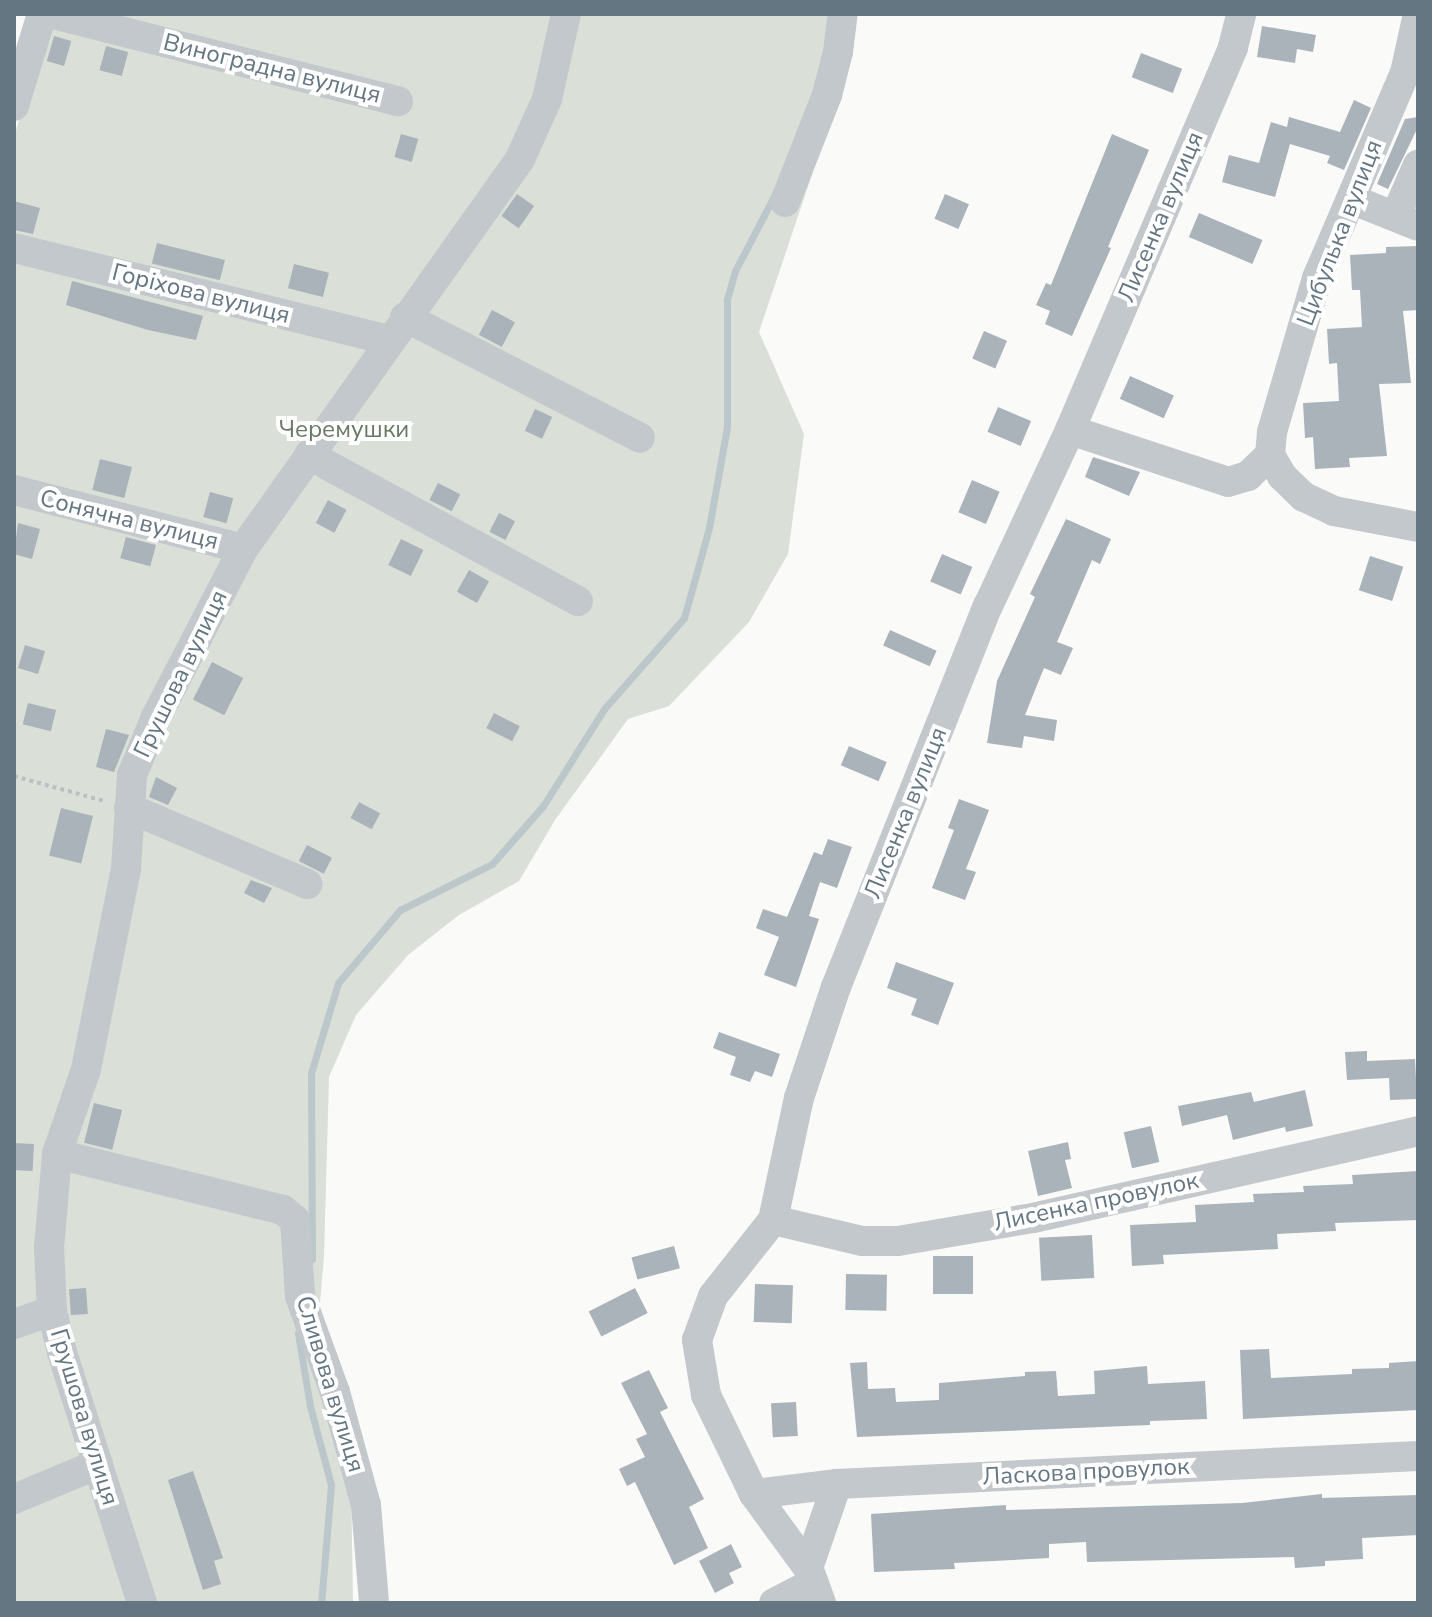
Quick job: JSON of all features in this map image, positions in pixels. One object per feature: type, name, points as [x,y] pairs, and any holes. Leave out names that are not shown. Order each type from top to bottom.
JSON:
[{"type":"street","points":[[14,106],[42,14]]},
{"type":"street","name":"Виноградна вулиця","points":[[53,14],[398,101]]},
{"type":"street","name":"Грушова вулиця","points":[[142,1603],[52,1311],[49,1248],[57,1154],[86,1069],[126,869],[132,775],[156,717],[243,549],[520,159],[547,99],[566,14]]},
{"type":"street","points":[[785,202],[827,95],[838,52],[843,14]]},
{"type":"street","name":"Лисенка вулиця","points":[[814,1585],[754,1494],[706,1395],[697,1340],[713,1296],[773,1220],[799,1098],[836,987],[988,606],[1070,430],[1233,47],[1241,14]]},
{"type":"street","name":"Цибулька вулиця","points":[[1270,455],[1272,432],[1317,278],[1405,73],[1418,14]]},
{"type":"street","points":[[1351,199],[1407,220],[1418,165]]},
{"type":"street","name":"Горіхова вулиця","points":[[14,248],[397,329],[640,438]]},
{"type":"street","points":[[1070,430],[1228,482],[1248,476],[1270,455],[1282,476],[1314,502],[1334,511],[1418,527]]},
{"type":"street","points":[[309,455],[578,601]]},
{"type":"street","name":"Сонячна вулиця","points":[[14,490],[243,549]]},
{"type":"street","points":[[129,808],[307,884]]},
{"type":"street","name":"Лисенка провулок","points":[[773,1220],[862,1241],[898,1241],[1033,1218],[1418,1131]]},
{"type":"street","name":"Сливова вулиця","points":[[57,1154],[283,1210],[295,1220],[303,1308],[335,1392],[366,1505],[374,1603]]},
{"type":"street","points":[[14,1324],[52,1311]]},
{"type":"street","name":"Ласкова провулок","points":[[754,1494],[837,1484],[1418,1456]]},
{"type":"street","points":[[14,1499],[98,1464]]},
{"type":"street","points":[[774,1603],[814,1585],[837,1484]]},
{"type":"path","points":[[14,776],[129,808]]},
{"type":"green space","name":"Черемушки","points":[[50,14],[852,14],[847,71],[759,332],[804,434],[788,554],[749,622],[669,706],[628,719],[555,820],[519,881],[459,915],[408,955],[356,1015],[329,1077],[324,1256],[318,1327],[351,1474],[353,1603],[14,1603],[14,137]]},
{"type":"building","points":[[1262,26],[1316,35],[1313,52],[1297,49],[1295,63],[1257,57]]},
{"type":"building","points":[[54,36],[71,41],[64,66],[47,61]]},
{"type":"building","points":[[106,46],[128,52],[122,76],[100,70]]},
{"type":"building","points":[[1141,53],[1182,69],[1173,93],[1132,77]]},
{"type":"building","points":[[1354,100],[1371,108],[1344,170],[1327,163],[1330,156],[1290,144],[1275,197],[1222,182],[1229,155],[1259,163],[1271,122],[1287,127],[1289,117],[1340,132]]},
{"type":"building","points":[[1418,117],[1418,127],[1388,189],[1377,184],[1405,119]]},
{"type":"building","points":[[401,134],[418,139],[412,162],[394,157]]},
{"type":"building","points":[[1112,134],[1149,150],[1072,336],[1045,324],[1050,311],[1036,305],[1046,283],[1051,285]]},
{"type":"building","points":[[517,194],[534,206],[519,228],[502,216]]},
{"type":"building","points":[[945,194],[969,204],[958,229],[934,219]]},
{"type":"building","points":[[14,201],[40,208],[33,234],[14,230]]},
{"type":"building","points":[[1199,213],[1263,240],[1252,264],[1189,237]]},
{"type":"building","points":[[157,243],[225,260],[220,280],[152,263]]},
{"type":"building","points":[[1418,246],[1418,310],[1403,311],[1411,383],[1379,384],[1387,456],[1349,458],[1350,467],[1315,469],[1313,437],[1305,438],[1303,403],[1339,401],[1337,363],[1329,364],[1327,329],[1362,327],[1360,290],[1352,290],[1350,255],[1386,253],[1386,247]]},
{"type":"building","points":[[294,264],[329,273],[323,297],[288,288]]},
{"type":"building","points":[[72,281],[203,316],[196,340],[148,330],[66,305]]},
{"type":"building","points":[[492,310],[515,322],[502,347],[479,335]]},
{"type":"building","points":[[984,331],[1007,341],[995,368],[972,359]]},
{"type":"building","points":[[1130,376],[1174,396],[1164,418],[1120,399]]},
{"type":"building","points":[[998,407],[1031,421],[1021,446],[987,432]]},
{"type":"building","points":[[535,409],[552,417],[542,439],[525,431]]},
{"type":"building","points":[[1093,457],[1140,472],[1129,496],[1085,477]]},
{"type":"building","points":[[100,459],[132,467],[124,498],[92,490]]},
{"type":"building","points":[[972,480],[1000,492],[986,524],[958,512]]},
{"type":"building","points":[[438,483],[460,494],[452,511],[429,500]]},
{"type":"building","points":[[210,492],[233,498],[226,523],[203,517]]},
{"type":"building","points":[[328,500],[347,510],[334,533],[316,523]]},
{"type":"building","points":[[499,513],[515,521],[506,540],[489,532]]},
{"type":"building","points":[[1066,519],[1111,539],[1100,564],[1092,560],[1057,642],[1073,648],[1061,675],[1044,668],[1025,715],[1057,720],[1054,741],[1024,736],[1022,748],[987,743],[997,681],[1035,597],[1030,594]]},
{"type":"building","points":[[18,523],[40,529],[32,559],[14,554]]},
{"type":"building","points":[[126,537],[156,545],[150,566],[120,558]]},
{"type":"building","points":[[401,539],[423,550],[411,576],[388,565]]},
{"type":"building","points":[[942,554],[972,567],[961,595],[930,582]]},
{"type":"building","points":[[1370,556],[1403,567],[1392,601],[1359,590]]},
{"type":"building","points":[[469,570],[489,581],[477,603],[457,592]]},
{"type":"building","points":[[890,630],[937,651],[930,666],[883,646]]},
{"type":"building","points":[[25,645],[45,651],[38,674],[18,668]]},
{"type":"building","points":[[212,662],[243,678],[224,715],[193,699]]},
{"type":"building","points":[[28,703],[56,710],[51,731],[23,724]]},
{"type":"building","points":[[494,713],[520,726],[512,741],[486,728]]},
{"type":"building","points":[[106,729],[129,735],[114,772],[96,767]]},
{"type":"building","points":[[849,746],[887,762],[879,781],[841,765]]},
{"type":"building","points":[[156,777],[177,788],[168,805],[149,797]]},
{"type":"building","points":[[959,799],[989,810],[966,869],[976,872],[965,900],[932,888],[954,830],[948,828]]},
{"type":"building","points":[[359,802],[380,813],[372,829],[351,818]]},
{"type":"building","points":[[61,808],[93,816],[81,864],[49,856]]},
{"type":"building","points":[[828,839],[852,847],[837,888],[820,882],[809,916],[819,919],[796,987],[764,975],[779,937],[756,928],[763,909],[787,917],[814,852],[822,855]]},
{"type":"building","points":[[307,845],[332,858],[324,874],[299,861]]},
{"type":"building","points":[[251,880],[272,888],[264,903],[244,893]]},
{"type":"building","points":[[896,962],[954,983],[938,1025],[911,1015],[917,999],[887,988]]},
{"type":"building","points":[[719,1032],[780,1054],[772,1077],[755,1071],[750,1082],[730,1075],[736,1057],[713,1048]]},
{"type":"building","points":[[1367,1051],[1367,1061],[1415,1059],[1417,1099],[1390,1100],[1389,1078],[1347,1080],[1345,1052]]},
{"type":"building","points":[[1305,1090],[1313,1126],[1286,1132],[1285,1127],[1233,1140],[1227,1115],[1182,1126],[1178,1106],[1251,1092],[1254,1102]]},
{"type":"building","points":[[94,1103],[122,1110],[112,1150],[84,1143]]},
{"type":"building","points":[[1151,1126],[1159,1162],[1132,1168],[1124,1132]]},
{"type":"building","points":[[1068,1142],[1071,1159],[1065,1160],[1072,1188],[1038,1196],[1028,1151]]},
{"type":"building","points":[[14,1143],[34,1144],[33,1171],[14,1170]]},
{"type":"building","points":[[1418,1171],[1418,1220],[1335,1223],[1336,1231],[1277,1234],[1278,1249],[1163,1255],[1164,1264],[1132,1266],[1130,1225],[1196,1222],[1195,1205],[1254,1202],[1253,1194],[1304,1192],[1303,1186],[1353,1184],[1352,1175]]},
{"type":"building","points":[[1092,1235],[1094,1278],[1041,1281],[1039,1238]]},
{"type":"building","points":[[674,1246],[680,1268],[637,1280],[631,1257]]},
{"type":"building","points":[[933,1256],[973,1256],[973,1294],[933,1294]]},
{"type":"building","points":[[846,1274],[887,1275],[886,1311],[845,1310]]},
{"type":"building","points":[[755,1284],[793,1285],[792,1323],[754,1322]]},
{"type":"building","points":[[86,1288],[88,1314],[71,1315],[69,1289]]},
{"type":"building","points":[[635,1288],[648,1313],[601,1337],[589,1312]]},
{"type":"building","points":[[1269,1349],[1271,1378],[1352,1374],[1352,1369],[1389,1368],[1389,1363],[1418,1361],[1418,1410],[1243,1419],[1240,1350]]},
{"type":"building","points":[[867,1362],[868,1389],[895,1388],[896,1402],[939,1400],[939,1383],[1025,1376],[1025,1372],[1056,1371],[1058,1396],[1095,1394],[1094,1371],[1147,1366],[1148,1384],[1205,1381],[1207,1419],[1150,1421],[1150,1425],[857,1437],[850,1363]]},
{"type":"building","points":[[649,1370],[668,1408],[660,1412],[704,1499],[689,1507],[708,1548],[674,1565],[635,1482],[627,1486],[619,1469],[645,1457],[636,1439],[647,1434],[621,1383]]},
{"type":"building","points":[[796,1402],[798,1436],[773,1437],[771,1403]]},
{"type":"building","points":[[193,1471],[223,1558],[214,1561],[221,1584],[203,1590],[168,1480]]},
{"type":"building","points":[[1322,1494],[1322,1498],[1418,1495],[1418,1535],[1362,1538],[1363,1559],[1325,1561],[1325,1566],[1295,1568],[1294,1557],[1087,1562],[1086,1542],[1049,1544],[1049,1558],[954,1563],[955,1569],[874,1572],[871,1514],[1006,1505],[1006,1510],[1242,1503]]},
{"type":"building","points":[[731,1544],[742,1567],[729,1573],[734,1583],[715,1593],[699,1561]]},
{"type":"waterway","points":[[312,1259],[311,1073],[338,983],[400,910],[492,864],[543,806],[604,709],[684,618],[709,528],[727,427],[727,299],[735,271],[775,194]]},
{"type":"waterway","points":[[298,1333],[310,1406],[331,1485],[321,1603]]}]
